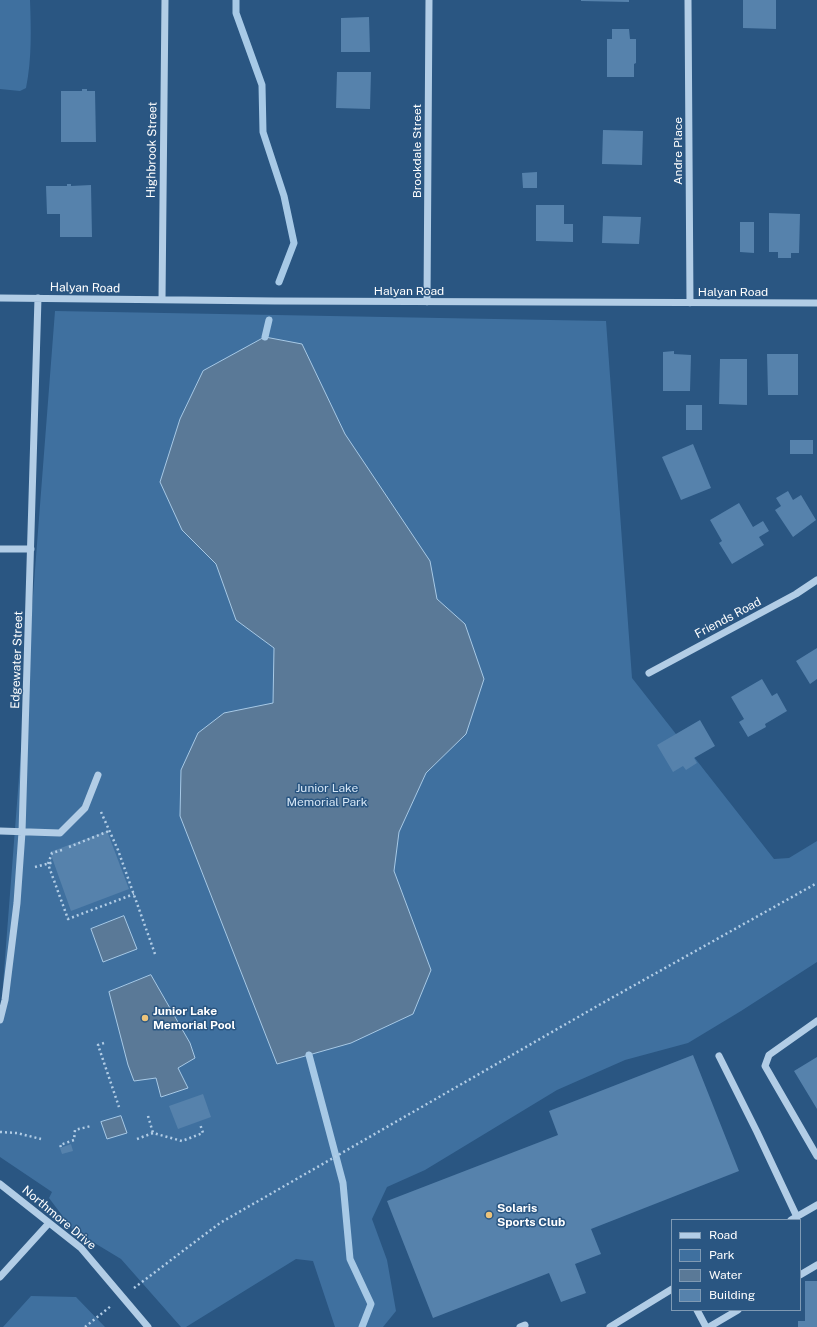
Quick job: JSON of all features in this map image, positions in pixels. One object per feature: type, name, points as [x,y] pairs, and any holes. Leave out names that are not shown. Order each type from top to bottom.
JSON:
[{"type":"street","name":"Highbrook Street","points":[[162,300],[165,0]]},
{"type":"street","name":"Brookdale Street","points":[[427,302],[429,0]]},
{"type":"street","name":"Andre Place","points":[[688,0],[690,303]]},
{"type":"street","name":"Halyan Road","points":[[0,298],[427,302],[817,303]]},
{"type":"street","name":"Edgewater Street","points":[[0,1020],[5,1000],[17,903],[22,832],[38,298]]},
{"type":"street","points":[[0,549],[31,548]]},
{"type":"street","name":"Friends Road","points":[[649,673],[796,594],[817,580]]},
{"type":"street","points":[[0,831],[60,833],[85,808],[98,775]]},
{"type":"street","points":[[817,1021],[769,1055],[765,1066],[817,1156]]},
{"type":"street","points":[[719,1056],[757,1132],[794,1218],[817,1205]]},
{"type":"street","name":"Northmore Drive","points":[[0,1184],[81,1248],[148,1327]]},
{"type":"street","points":[[0,1277],[49,1223]]},
{"type":"street","points":[[801,1274],[817,1265]]},
{"type":"street","points":[[610,1327],[671,1290]]},
{"type":"street","points":[[698,1311],[706,1327]]},
{"type":"street","points":[[709,1327],[736,1311]]},
{"type":"path","points":[[91,792],[118,850],[155,954]]},
{"type":"path","points":[[109,831],[52,854],[48,864],[68,919],[134,894]]},
{"type":"path","points":[[85,1327],[220,1223],[599,1005],[817,883]]},
{"type":"path","points":[[104,1043],[98,1045],[119,1107]]},
{"type":"path","points":[[148,1116],[153,1133]]},
{"type":"path","points":[[137,1139],[153,1133],[182,1141],[203,1133],[200,1124]]},
{"type":"path","points":[[61,1147],[60,1144],[74,1140],[75,1130],[91,1126]]},
{"type":"path","points":[[0,1132],[17,1133],[41,1139]]},
{"type":"green space","points":[[0,0],[30,0],[31,33],[29,66],[26,88],[20,91],[0,89]]},
{"type":"green space","name":"Junior Lake Memorial Park","points":[[55,311],[606,321],[632,678],[774,859],[789,858],[817,841],[817,962],[688,1043],[625,1060],[557,1090],[425,1170],[387,1187],[372,1219],[387,1260],[396,1311],[383,1327],[335,1327],[313,1261],[296,1259],[186,1327],[181,1327],[121,1259],[73,1230],[49,1198],[52,1192],[0,1157],[0,1023]]},
{"type":"green space","points":[[31,1296],[76,1297],[105,1327],[3,1327]]},
{"type":"water","points":[[265,337],[302,344],[345,434],[430,561],[437,599],[465,624],[484,679],[466,734],[426,773],[399,832],[394,871],[431,970],[413,1014],[351,1043],[277,1064],[180,816],[181,770],[198,733],[224,713],[273,703],[274,648],[236,620],[216,564],[182,530],[160,482],[180,419],[203,371]]},
{"type":"water","points":[[124,916],[137,949],[103,962],[91,929]]},
{"type":"water","name":"Junior Lake Memorial Pool","points":[[151,975],[190,1043],[195,1058],[178,1068],[188,1088],[161,1097],[156,1078],[134,1081],[128,1065],[109,992]]},
{"type":"water","points":[[121,1116],[127,1133],[107,1139],[101,1122]]},
{"type":"building","points":[[629,0],[629,2],[581,1]]},
{"type":"building","points":[[743,0],[776,0],[776,29],[743,28]]},
{"type":"building","points":[[369,17],[370,52],[341,52],[341,18]]},
{"type":"building","points":[[612,29],[629,29],[630,39],[636,39],[636,63],[634,64],[634,77],[607,77],[607,39],[612,39]]},
{"type":"building","points":[[337,72],[371,72],[370,109],[336,108]]},
{"type":"building","points":[[82,89],[87,89],[87,91],[95,91],[96,142],[61,142],[61,91],[82,91]]},
{"type":"building","points":[[603,130],[643,131],[642,165],[602,164]]},
{"type":"building","points":[[537,172],[537,188],[523,188],[522,173]]},
{"type":"building","points":[[67,184],[71,184],[71,186],[91,185],[92,237],[60,237],[60,214],[47,214],[46,186],[67,186]]},
{"type":"building","points":[[536,205],[564,205],[564,224],[573,224],[573,242],[536,241]]},
{"type":"building","points":[[769,213],[800,214],[799,253],[791,253],[791,258],[778,258],[778,252],[769,252]]},
{"type":"building","points":[[603,216],[641,217],[639,244],[602,243]]},
{"type":"building","points":[[740,222],[754,222],[754,253],[740,252]]},
{"type":"building","points":[[674,351],[674,354],[691,355],[690,391],[663,391],[663,352]]},
{"type":"building","points":[[767,354],[798,354],[798,395],[768,395]]},
{"type":"building","points":[[720,359],[747,359],[747,405],[719,404]]},
{"type":"building","points":[[686,405],[702,405],[702,430],[686,430]]},
{"type":"building","points":[[790,440],[813,440],[813,454],[790,454]]},
{"type":"building","points":[[693,444],[711,488],[681,500],[662,457]]},
{"type":"building","points":[[788,491],[793,500],[801,495],[816,520],[793,537],[775,510],[781,506],[776,498]]},
{"type":"building","points":[[739,503],[753,527],[763,521],[769,531],[759,537],[764,545],[732,564],[719,543],[722,541],[710,520]]},
{"type":"building","points":[[817,648],[817,679],[810,684],[796,661]]},
{"type":"building","points":[[762,679],[772,696],[777,693],[787,711],[765,724],[766,727],[748,737],[739,722],[744,719],[731,697]]},
{"type":"building","points":[[700,720],[715,746],[694,758],[697,763],[686,770],[683,766],[673,772],[657,745]]},
{"type":"building","points":[[107,831],[129,889],[71,911],[50,852]]},
{"type":"building","points":[[693,1055],[739,1171],[591,1229],[601,1254],[575,1264],[586,1293],[561,1302],[549,1273],[433,1318],[387,1201],[558,1135],[549,1111]]},
{"type":"building","points":[[817,1057],[817,1109],[794,1071]]},
{"type":"building","points":[[203,1094],[211,1117],[178,1129],[169,1106]]},
{"type":"building","points":[[71,1144],[73,1151],[62,1154],[60,1148]]},
{"type":"building","points":[[805,1281],[817,1281],[817,1327],[798,1327],[798,1321],[805,1321]]},
{"type":"waterway","points":[[236,0],[236,13],[262,85],[263,132],[284,196],[294,243],[279,282]]},
{"type":"waterway","points":[[265,337],[269,320]]},
{"type":"waterway","points":[[309,1055],[343,1183],[350,1259],[371,1304],[362,1327]]},
{"type":"place","name":"Junior Lake Memorial Pool","points":[[145,1018]]},
{"type":"place","name":"Solaris Sports Club","points":[[489,1215]]}]
